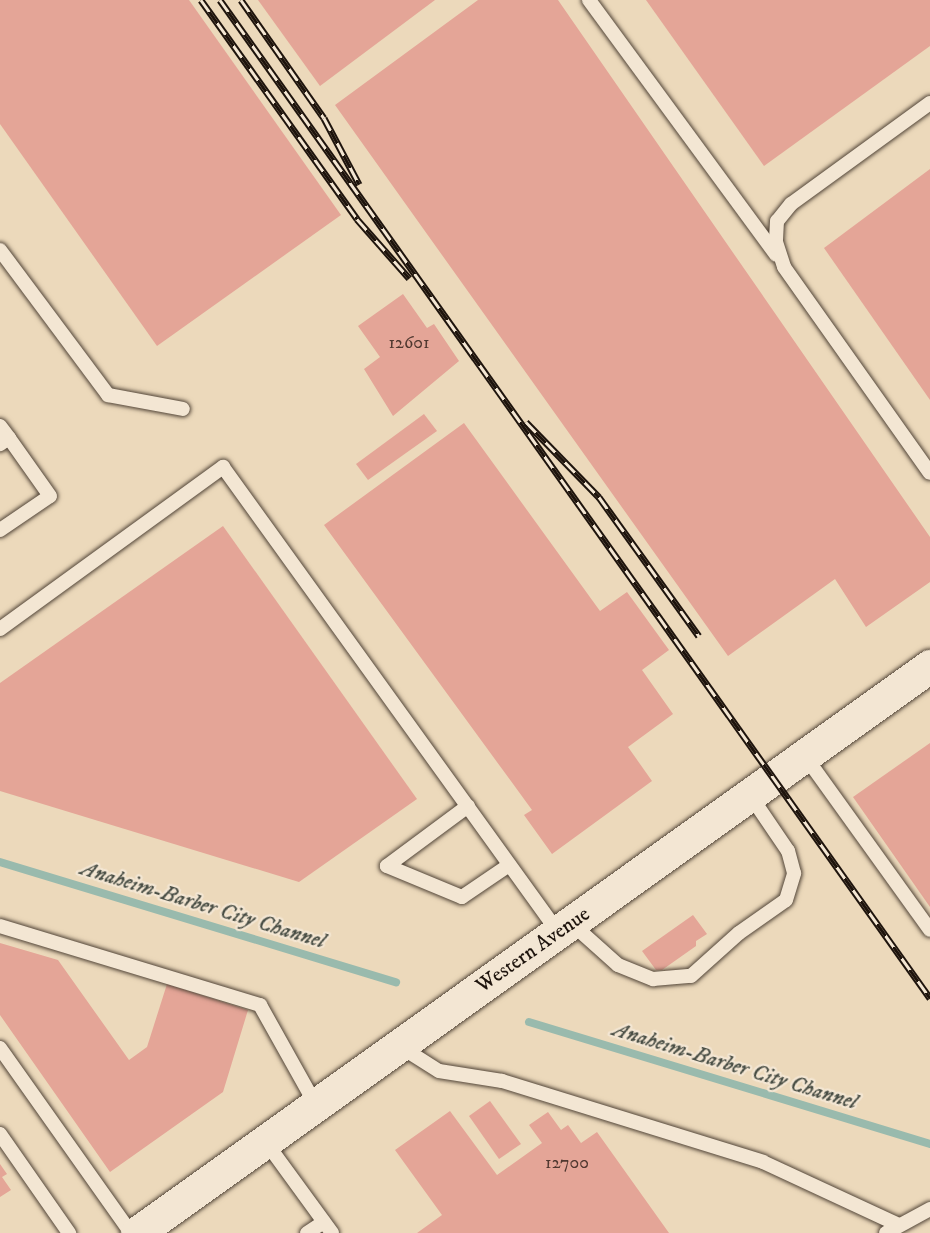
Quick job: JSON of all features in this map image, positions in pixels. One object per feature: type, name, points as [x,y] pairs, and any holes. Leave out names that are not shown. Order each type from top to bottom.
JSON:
[{"type":"street","name":"Western Avenue","points":[[137,1233],[930,666]]},
{"type":"lane","points":[[589,0],[784,267],[930,473]]},
{"type":"lane","points":[[784,267],[776,242],[777,221],[791,204],[930,103]]},
{"type":"lane","points":[[0,250],[108,395],[183,409]]},
{"type":"lane","points":[[0,426],[4,441],[50,495],[0,530]]},
{"type":"lane","points":[[0,629],[223,467],[509,865],[565,927],[618,965],[653,979],[691,976],[739,933],[786,900],[794,873],[788,851],[750,795]]},
{"type":"lane","points":[[805,756],[930,930]]},
{"type":"lane","points":[[468,806],[387,866],[462,897],[509,865]]},
{"type":"lane","points":[[0,926],[260,1005],[316,1105]]},
{"type":"lane","points":[[399,1046],[439,1071],[502,1081],[763,1162],[899,1225]]},
{"type":"lane","points":[[0,1048],[130,1233]]},
{"type":"lane","points":[[0,1134],[69,1233]]},
{"type":"lane","points":[[265,1141],[328,1227],[308,1233]]},
{"type":"lane","points":[[886,1233],[930,1209]]},
{"type":"building","points":[[0,0],[189,0],[341,215],[157,346],[0,124]]},
{"type":"building","points":[[258,0],[435,0],[320,86]]},
{"type":"building","points":[[478,0],[558,0],[930,537],[930,582],[866,627],[835,579],[728,656],[335,105]]},
{"type":"building","points":[[646,0],[930,0],[930,46],[764,166]]},
{"type":"building","points":[[930,169],[930,400],[824,248]]},
{"type":"building","points":[[403,294],[427,328],[434,324],[459,361],[393,416],[364,369],[380,357],[358,326]]},
{"type":"building","points":[[424,414],[437,431],[368,480],[356,464]]},
{"type":"building","points":[[464,423],[600,611],[627,592],[669,650],[642,670],[673,714],[628,747],[652,781],[552,854],[524,815],[532,810],[324,525]]},
{"type":"building","points":[[223,526],[417,799],[299,882],[0,791],[0,683]]},
{"type":"building","points":[[930,743],[930,907],[853,797]]},
{"type":"building","points":[[693,915],[707,934],[696,941],[696,946],[662,970],[656,970],[642,951]]},
{"type":"building","points":[[0,943],[58,960],[129,1060],[147,1047],[167,984],[248,1010],[223,1092],[110,1172],[0,1015]]},
{"type":"building","points":[[490,1101],[521,1144],[499,1159],[469,1116]]},
{"type":"building","points":[[450,1111],[497,1175],[542,1143],[529,1125],[548,1112],[561,1130],[568,1125],[581,1143],[597,1132],[669,1233],[417,1233],[442,1215],[395,1150]]},
{"type":"building","points":[[0,1164],[7,1174],[2,1177],[11,1190],[0,1197]]},
{"type":"waterway","name":"Anaheim-Barber City Channel","points":[[0,862],[396,982]]},
{"type":"waterway","name":"Anaheim-Barber City Channel","points":[[529,1022],[930,1144]]},
{"type":"railway","points":[[201,0],[357,219],[409,278]]},
{"type":"railway","points":[[220,0],[930,998]]},
{"type":"railway","points":[[241,0],[324,118],[359,184]]},
{"type":"railway","points":[[526,422],[599,497],[699,636]]}]
